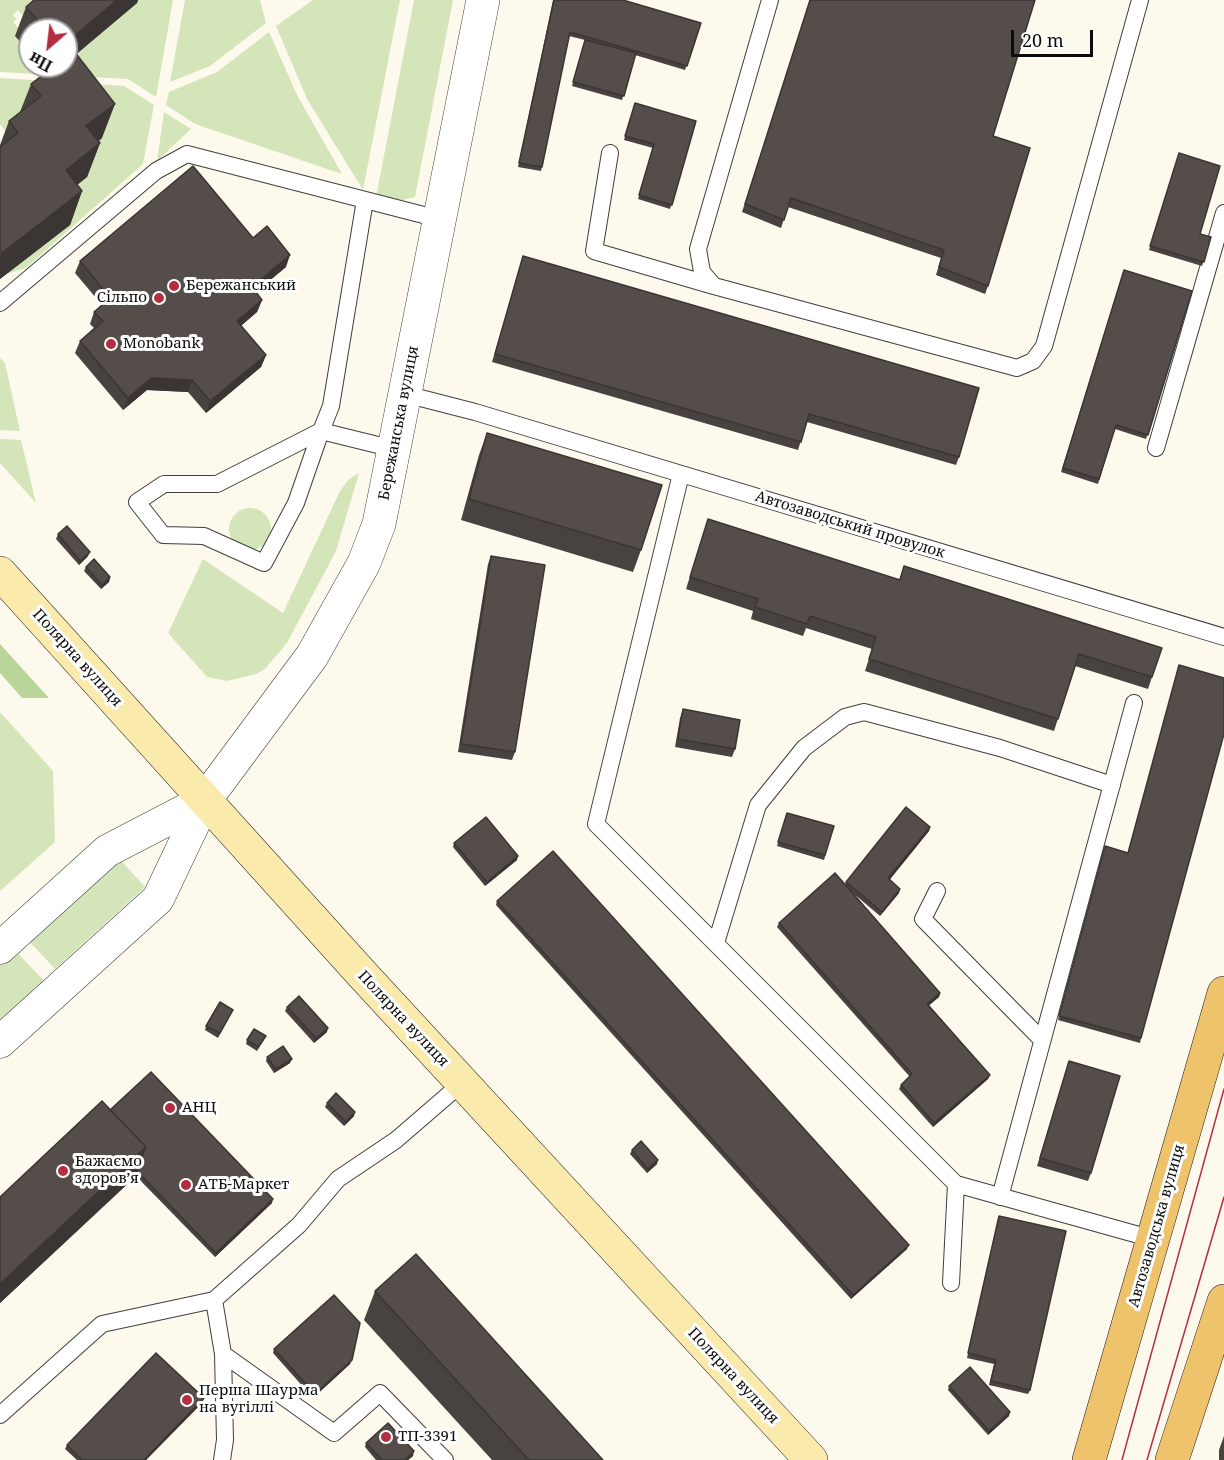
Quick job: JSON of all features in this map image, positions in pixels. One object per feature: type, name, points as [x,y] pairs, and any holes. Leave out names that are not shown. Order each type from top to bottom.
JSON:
[{"type":"main road","name":"Полярна вулиця","points":[[0,573],[462,1083],[811,1460]]},
{"type":"main road","name":"Автозаводська вулиця","points":[[1089,1458],[1224,993]]},
{"type":"main road","points":[[1172,1460],[1222,1318]]},
{"type":"street","name":"Бережанська вулиця","points":[[205,800],[312,656],[364,563],[379,524],[483,0]]},
{"type":"street","points":[[0,948],[107,851],[205,800]]},
{"type":"street","points":[[0,1042],[158,898],[205,800]]},
{"type":"lane","points":[[714,286],[702,272],[698,249],[770,0]]},
{"type":"lane","points":[[610,153],[594,251],[1017,368],[1033,361],[1044,346],[1140,0]]},
{"type":"lane","points":[[0,303],[156,171],[187,154],[440,219]]},
{"type":"lane","points":[[365,200],[331,406],[321,431],[296,503],[264,563],[204,536],[163,536],[137,502],[164,484],[217,484],[321,431],[394,449]]},
{"type":"lane","points":[[1156,448],[1223,221]]},
{"type":"lane","name":"Автозаводський провулок","points":[[405,394],[475,412],[1224,637]]},
{"type":"lane","points":[[681,474],[596,824],[956,1184],[1154,1239]]},
{"type":"lane","points":[[1000,1197],[1134,703]]},
{"type":"lane","points":[[716,943],[758,805],[804,748],[844,717],[864,712],[1000,748],[1112,785]]},
{"type":"lane","points":[[937,891],[923,919],[1042,1040]]},
{"type":"lane","points":[[0,1415],[102,1324],[214,1300],[300,1225],[338,1179],[396,1140],[462,1083]]},
{"type":"lane","points":[[951,1283],[956,1184]]},
{"type":"lane","points":[[214,1300],[223,1354],[225,1440],[222,1460]]},
{"type":"lane","points":[[223,1354],[334,1433],[380,1393],[445,1460]]},
{"type":"green space","points":[[0,0],[48,0],[23,16],[18,10],[13,15],[17,19],[13,22],[18,28],[18,73],[0,72]]},
{"type":"green space","points":[[120,0],[173,0],[156,97],[128,79],[78,76],[78,51]]},
{"type":"green space","points":[[185,0],[260,0],[266,23],[210,66],[170,82]]},
{"type":"green space","points":[[313,0],[400,0],[363,190],[307,99],[276,26]]},
{"type":"green space","points":[[414,0],[453,0],[415,197],[398,201],[376,197]]},
{"type":"green space","points":[[269,32],[298,97],[342,174],[195,124],[166,105],[169,92],[217,72]]},
{"type":"green space","points":[[0,78],[124,86],[154,105],[143,164],[26,268],[0,276],[11,138],[0,124]]},
{"type":"green space","points":[[164,112],[191,129],[157,161]]},
{"type":"green space","points":[[0,358],[5,363],[20,431],[0,430]]},
{"type":"green space","points":[[0,439],[21,440],[36,503],[0,463]]},
{"type":"green space","points":[[359,473],[336,551],[287,643],[265,669],[256,674],[227,681],[207,677],[168,633],[203,559],[283,613],[340,491],[349,479]]},
{"type":"green space","points":[[250,508],[258,509],[265,514],[270,521],[270,537],[265,544],[258,549],[250,550],[242,549],[235,544],[230,537],[229,529],[230,521],[235,514],[242,509]]},
{"type":"green space","points":[[0,644],[49,698],[22,698],[0,673]]},
{"type":"green space","points":[[0,712],[53,771],[55,842],[0,891]]},
{"type":"green space","points":[[117,856],[145,887],[55,969],[26,938]]},
{"type":"green space","points":[[15,950],[45,982],[0,1022],[0,964]]},
{"type":"building","points":[[34,0],[117,0],[78,33],[78,18],[36,18],[26,7]]},
{"type":"building","points":[[554,0],[623,0],[701,23],[687,66],[570,32],[542,167],[519,163]]},
{"type":"building","points":[[810,0],[1035,0],[993,136],[1030,148],[988,286],[939,267],[944,250],[791,198],[784,220],[745,204]]},
{"type":"building","points":[[585,40],[636,53],[624,96],[573,82]]},
{"type":"building","points":[[78,56],[115,104],[86,126],[100,143],[66,170],[82,191],[2,253],[0,251],[0,147],[18,133],[9,121],[41,96],[31,84],[39,78],[78,78]]},
{"type":"building","points":[[635,103],[696,121],[672,205],[639,195],[654,144],[625,136]]},
{"type":"building","points":[[1179,153],[1220,166],[1200,234],[1211,237],[1204,262],[1150,246]]},
{"type":"building","name":"Бережанський","points":[[193,166],[253,238],[267,226],[290,255],[252,287],[262,300],[237,321],[266,355],[210,401],[192,380],[151,378],[128,398],[80,341],[103,321],[94,312],[110,298],[80,261]]},
{"type":"building","points":[[523,256],[979,388],[959,457],[809,414],[801,442],[495,354]]},
{"type":"building","points":[[1124,270],[1192,291],[1148,435],[1116,425],[1099,479],[1063,468]]},
{"type":"building","points":[[487,433],[662,485],[641,550],[469,499]]},
{"type":"building","points":[[708,519],[900,580],[904,566],[1162,648],[1152,677],[1079,654],[1058,719],[869,659],[876,637],[810,616],[807,624],[755,607],[758,599],[690,577]]},
{"type":"building","points":[[67,526],[90,552],[80,561],[58,534]]},
{"type":"building","points":[[491,556],[545,565],[515,752],[461,744]]},
{"type":"building","points":[[94,559],[110,577],[102,585],[86,567]]},
{"type":"building","points":[[1179,665],[1224,678],[1224,734],[1141,1038],[1059,1016],[1105,846],[1128,853]]},
{"type":"building","points":[[683,709],[740,720],[735,749],[678,739]]},
{"type":"building","points":[[906,807],[930,827],[888,878],[900,889],[882,912],[846,882]]},
{"type":"building","points":[[787,813],[834,826],[825,855],[778,842]]},
{"type":"building","points":[[486,817],[518,856],[487,882],[454,843]]},
{"type":"building","points":[[553,851],[909,1245],[853,1295],[497,901]]},
{"type":"building","points":[[835,873],[940,993],[927,1004],[990,1075],[934,1123],[901,1085],[912,1074],[779,923]]},
{"type":"building","points":[[299,996],[328,1028],[316,1038],[287,1007]]},
{"type":"building","points":[[220,1002],[233,1010],[220,1033],[206,1026]]},
{"type":"building","points":[[254,1029],[266,1036],[258,1047],[247,1040]]},
{"type":"building","points":[[283,1046],[292,1059],[276,1069],[267,1057]]},
{"type":"building","points":[[1069,1061],[1120,1076],[1091,1173],[1040,1158]]},
{"type":"building","points":[[151,1072],[273,1199],[216,1253],[137,1171],[146,1147],[110,1110]]},
{"type":"building","points":[[336,1093],[355,1112],[346,1122],[327,1103]]},
{"type":"building","points":[[102,1101],[146,1147],[0,1284],[0,1197]]},
{"type":"building","points":[[641,1141],[658,1160],[648,1169],[632,1150]]},
{"type":"building","points":[[999,1216],[1066,1231],[1030,1390],[991,1381],[996,1360],[968,1353]]},
{"type":"building","points":[[416,1254],[603,1460],[529,1460],[375,1291]]},
{"type":"building","points":[[334,1295],[360,1323],[352,1360],[315,1394],[274,1349]]},
{"type":"building","points":[[156,1353],[204,1398],[144,1460],[82,1460],[67,1445]]},
{"type":"building","points":[[970,1367],[1010,1412],[989,1431],[949,1386]]},
{"type":"building","name":"ТП-3391","points":[[388,1423],[414,1451],[405,1460],[382,1460],[366,1443]]},
{"type":"tram line","points":[[1122,1460],[1224,1089]]},
{"type":"tram line","points":[[1147,1460],[1224,1197]]},
{"type":"place","name":"Бережанський","points":[[174,286]]},
{"type":"place","name":"Сільпо","points":[[159,298]]},
{"type":"place","name":"Monobank","points":[[111,344]]},
{"type":"place","name":"АНЦ","points":[[170,1108]]},
{"type":"place","name":"Бажаємо здоровʼя","points":[[63,1171]]},
{"type":"place","name":"АТБ-Маркет","points":[[186,1185]]},
{"type":"place","name":"Перша Шаурма на вугіллі","points":[[187,1400]]},
{"type":"place","name":"ТП-3391","points":[[386,1437]]}]
